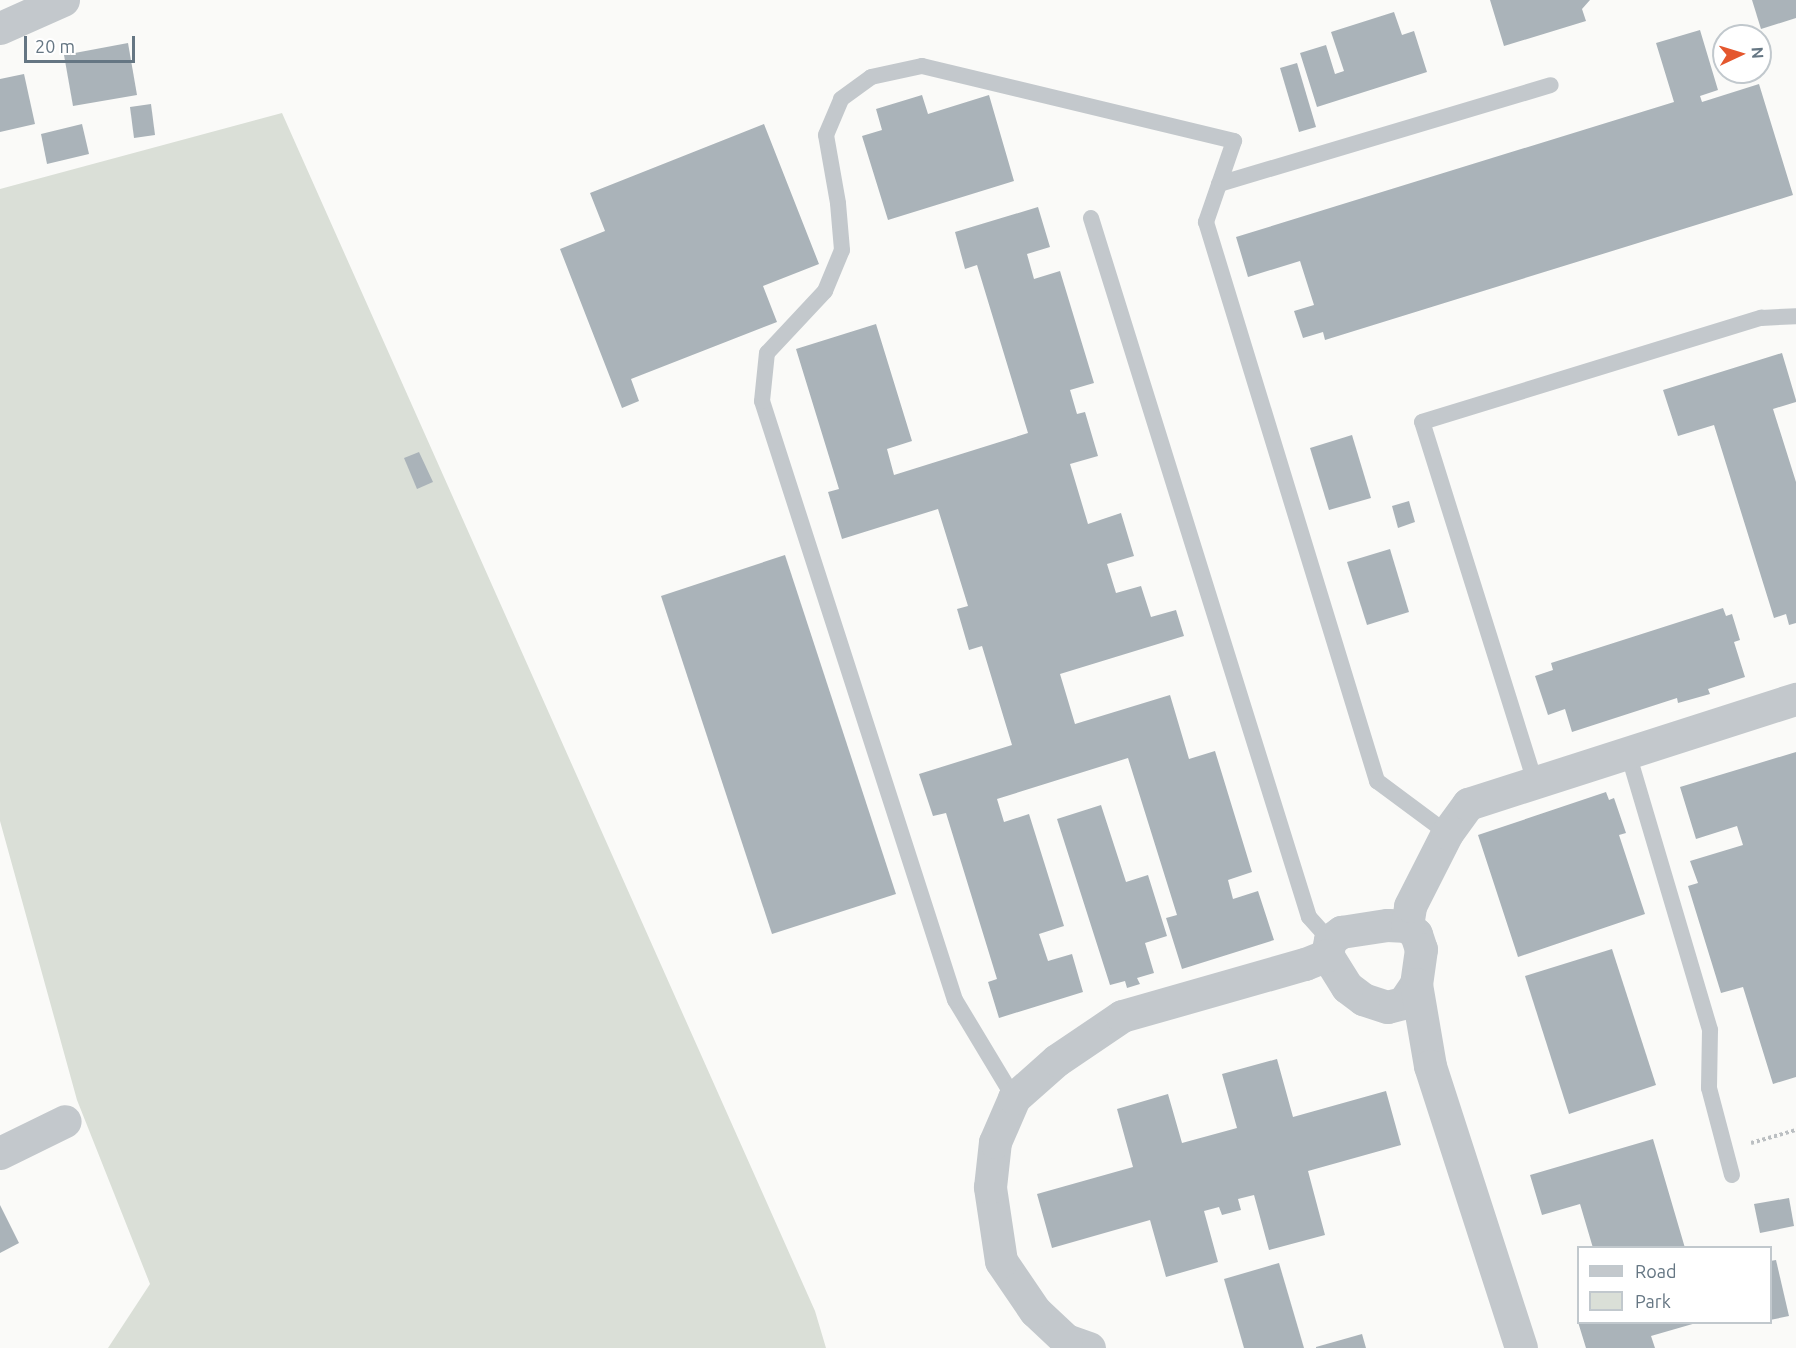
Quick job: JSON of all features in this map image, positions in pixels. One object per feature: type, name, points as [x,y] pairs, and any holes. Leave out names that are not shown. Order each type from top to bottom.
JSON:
[{"type":"street","points":[[0,28],[63,0]]},
{"type":"street","points":[[1407,926],[1410,906],[1447,833],[1468,804],[1796,699]]},
{"type":"street","points":[[1089,1348],[1066,1340],[1035,1311],[1001,1261],[990,1187],[995,1142],[1014,1098],[1057,1060],[1122,1016],[1305,964],[1328,948],[1341,932],[1387,925],[1407,926],[1416,934],[1421,949],[1416,984],[1430,1066],[1521,1348]]},
{"type":"street","points":[[1328,948],[1347,987],[1363,999],[1387,1007],[1403,1003],[1416,984]]},
{"type":"street","points":[[0,1153],[65,1121]]},
{"type":"lane","points":[[1014,1098],[955,1000],[762,401],[767,353],[825,291],[842,250],[838,203],[826,135],[841,99],[871,77],[922,66],[1234,141],[1206,222],[1377,781],[1447,833]]},
{"type":"lane","points":[[1219,184],[1551,85]]},
{"type":"lane","points":[[1090,218],[1309,917],[1328,948]]},
{"type":"lane","points":[[1535,782],[1422,422],[1761,318],[1796,316]]},
{"type":"lane","points":[[1628,753],[1710,1030],[1709,1088],[1732,1175]]},
{"type":"path","points":[[1726,1151],[1796,1130]]},
{"type":"green space","points":[[282,113],[815,1311],[826,1348],[108,1348],[150,1284],[77,1100],[0,821],[0,189]]},
{"type":"building","points":[[1490,0],[1590,0],[1582,9],[1586,21],[1504,46]]},
{"type":"building","points":[[1752,0],[1796,0],[1796,18],[1772,26],[1759,24]]},
{"type":"building","points":[[1394,12],[1402,35],[1414,31],[1427,72],[1317,107],[1300,53],[1326,45],[1335,74],[1344,71],[1331,32]]},
{"type":"building","points":[[1700,30],[1712,70],[1712,84],[1716,84],[1718,90],[1700,96],[1702,102],[1759,84],[1793,195],[1325,340],[1323,332],[1303,338],[1294,311],[1314,305],[1300,261],[1248,277],[1236,237],[1674,102],[1656,43]]},
{"type":"building","points":[[128,43],[137,95],[73,106],[64,55]]},
{"type":"building","points":[[1297,63],[1316,127],[1299,132],[1280,68]]},
{"type":"building","points":[[24,74],[35,124],[0,132],[0,79]]},
{"type":"building","points":[[922,95],[928,114],[989,95],[1014,181],[888,220],[862,136],[882,130],[876,109]]},
{"type":"building","points":[[151,104],[155,135],[134,138],[130,107]]},
{"type":"building","points":[[82,124],[89,154],[47,164],[41,134]]},
{"type":"building","points":[[764,124],[819,264],[763,286],[777,322],[631,379],[639,401],[622,408],[560,249],[605,231],[590,193]]},
{"type":"building","points":[[1038,207],[1050,247],[1027,254],[1034,279],[1060,271],[1094,383],[1070,390],[1077,414],[1085,412],[1098,456],[1070,464],[1088,524],[1121,513],[1134,556],[1107,564],[1116,593],[1141,586],[1151,617],[1176,610],[1184,636],[1060,674],[1075,724],[1170,695],[1189,759],[1215,751],[1252,872],[1228,880],[1233,899],[1258,891],[1274,940],[1182,969],[1166,918],[1177,915],[1128,758],[997,799],[1004,822],[1029,814],[1064,926],[1039,934],[1048,961],[1072,954],[1083,992],[999,1018],[988,982],[997,979],[946,813],[933,816],[919,774],[1012,745],[982,646],[969,650],[957,609],[968,606],[938,509],[842,539],[828,492],[839,489],[796,349],[876,324],[912,441],[887,449],[894,475],[1028,433],[977,265],[965,269],[955,232]]},
{"type":"building","points":[[1782,353],[1796,400],[1796,402],[1773,409],[1796,482],[1796,623],[1789,625],[1786,614],[1774,618],[1714,425],[1678,436],[1663,390]]},
{"type":"building","points":[[1352,435],[1371,498],[1329,510],[1310,448]]},
{"type":"building","points":[[419,452],[433,482],[417,489],[404,458]]},
{"type":"building","points":[[1409,501],[1415,522],[1398,528],[1392,506]]},
{"type":"building","points":[[1390,549],[1409,612],[1367,625],[1347,562]]},
{"type":"building","points":[[785,555],[896,894],[772,934],[661,596]]},
{"type":"building","points":[[1723,608],[1726,616],[1732,614],[1740,640],[1734,642],[1745,677],[1708,689],[1710,694],[1678,703],[1677,698],[1572,732],[1565,709],[1548,715],[1535,676],[1553,670],[1551,663]]},
{"type":"building","points":[[1796,752],[1796,1077],[1773,1084],[1743,987],[1721,993],[1688,886],[1698,883],[1690,861],[1743,845],[1737,826],[1696,839],[1680,787]]},
{"type":"building","points":[[1606,792],[1609,800],[1614,798],[1626,833],[1619,835],[1645,914],[1518,957],[1478,835]]},
{"type":"building","points":[[1101,805],[1126,882],[1148,875],[1167,936],[1145,943],[1154,973],[1137,978],[1140,984],[1127,988],[1125,981],[1110,985],[1057,819]]},
{"type":"building","points":[[1612,949],[1656,1085],[1569,1114],[1525,976]]},
{"type":"building","points":[[1277,1059],[1293,1117],[1386,1091],[1401,1145],[1308,1171],[1325,1235],[1269,1250],[1254,1195],[1238,1199],[1241,1210],[1222,1215],[1219,1207],[1204,1211],[1218,1262],[1166,1277],[1150,1220],[1052,1248],[1037,1194],[1133,1167],[1117,1109],[1168,1094],[1182,1143],[1237,1128],[1222,1074]]},
{"type":"building","points":[[1653,1139],[1684,1246],[1592,1246],[1580,1204],[1542,1215],[1530,1175]]},
{"type":"building","points":[[1789,1198],[1794,1226],[1760,1233],[1754,1204]]},
{"type":"building","points":[[0,1205],[19,1243],[0,1253]]},
{"type":"building","points":[[1776,1260],[1789,1316],[1772,1320],[1772,1261]]},
{"type":"building","points":[[1279,1263],[1304,1348],[1244,1348],[1224,1279]]},
{"type":"building","points":[[1579,1324],[1693,1324],[1651,1336],[1655,1348],[1586,1348]]},
{"type":"building","points":[[1362,1334],[1366,1348],[1316,1348],[1316,1347]]}]
